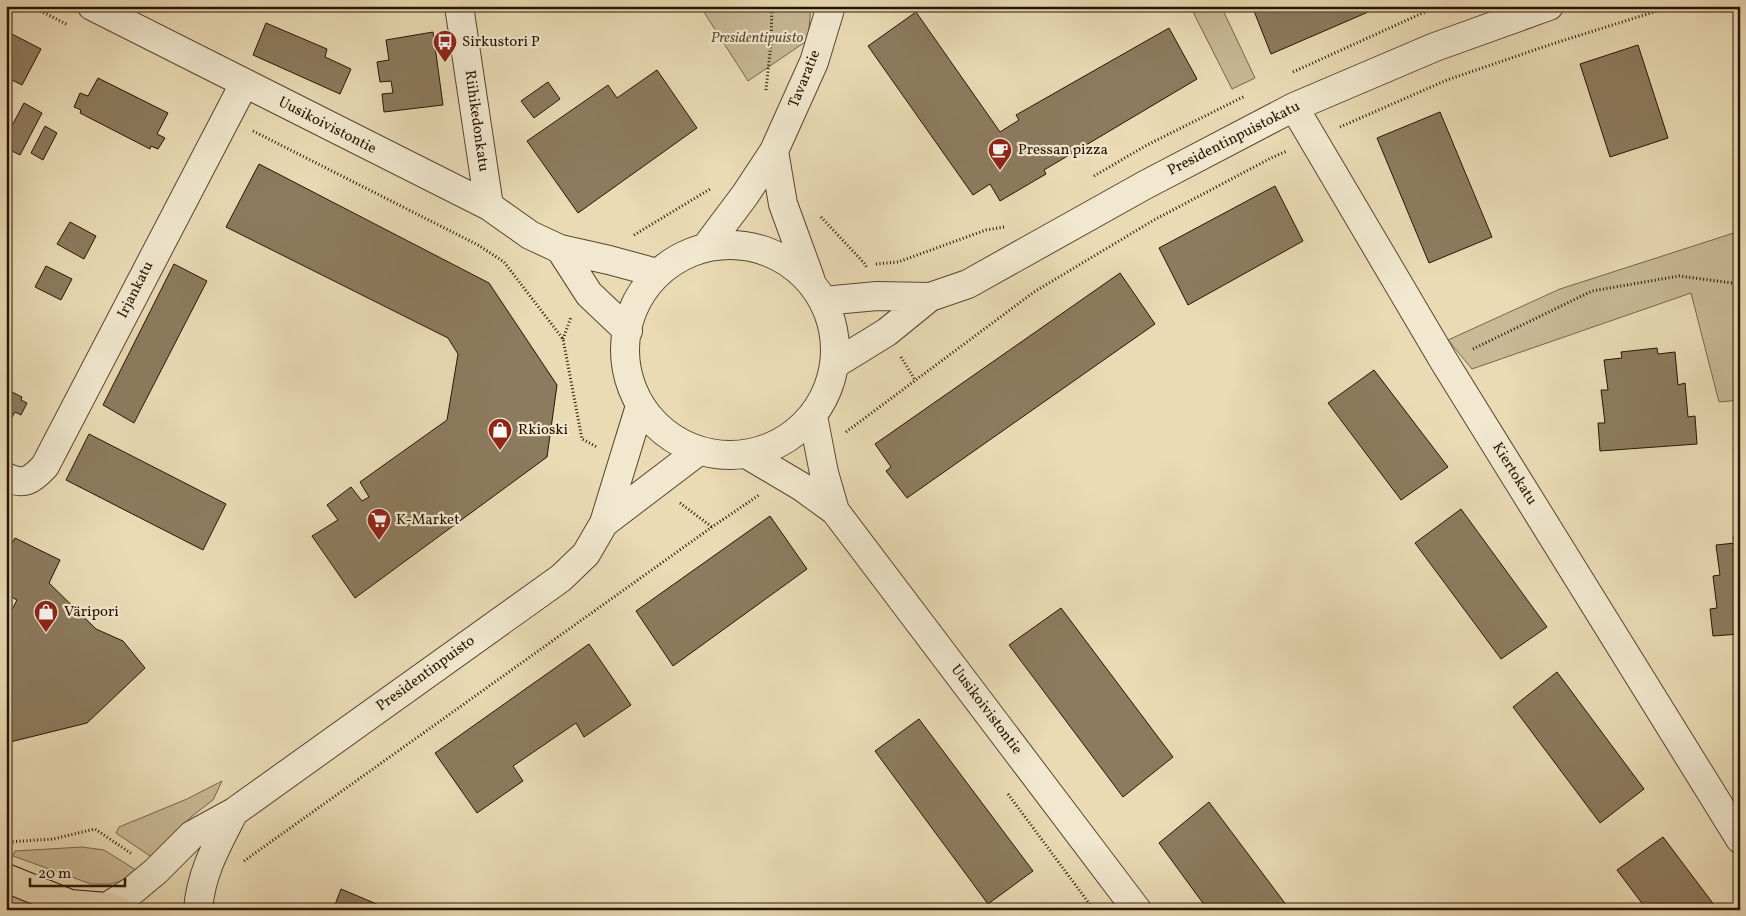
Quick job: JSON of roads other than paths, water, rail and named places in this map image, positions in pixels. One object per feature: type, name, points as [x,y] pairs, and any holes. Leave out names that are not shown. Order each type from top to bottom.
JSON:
[{"type":"main road","points":[[6,878],[62,907],[112,908]]},
{"type":"street","name":"Uusikoivistontie","points":[[92,6],[489,206],[530,235],[560,249],[657,273]]},
{"type":"street","name":"Riihikedonkatu","points":[[459,6],[489,206]]},
{"type":"street","name":"Tavaratie","points":[[709,243],[745,195],[774,151],[814,62],[831,6]]},
{"type":"street","name":"Presidentinpuistokatu","points":[[817,291],[877,296],[930,297],[968,284],[1145,185],[1294,107],[1436,47],[1549,6]]},
{"type":"street","name":"Irjankatu","points":[[11,479],[32,479],[45,466],[244,84]]},
{"type":"street","name":"Kiertokatu","points":[[1294,107],[1445,363],[1740,839]]},
{"type":"street","points":[[774,151],[783,204],[817,291],[834,327],[834,364],[829,383],[813,416],[781,443],[748,455],[722,457],[696,453],[660,433],[640,406],[627,368],[628,331],[639,300],[657,273],[680,257],[709,243],[752,246],[784,257],[817,291]]},
{"type":"street","points":[[560,249],[589,294],[628,331]]},
{"type":"street","name":"Presidentinpuistokatu","points":[[834,364],[887,332],[930,297]]},
{"type":"street","name":"Presidentinpuisto","points":[[234,812],[561,578],[586,554],[604,523],[640,406]]},
{"type":"street","points":[[813,416],[824,472],[835,511]]},
{"type":"street","name":"Presidentinpuisto","points":[[604,523],[696,453]]},
{"type":"street","points":[[748,455],[802,487],[835,511]]},
{"type":"street","name":"Uusikoivistontie","points":[[835,511],[1137,910]]},
{"type":"street","points":[[112,908],[156,871],[192,835],[234,812]]},
{"type":"street","points":[[200,905],[210,857],[234,812]]},
{"type":"place","name":"Sirkustori P","points":[[445,63]]},
{"type":"place","name":"Pressan pizza","points":[[1000,171]]},
{"type":"place","name":"Rkioski","points":[[500,451]]},
{"type":"place","name":"K-Market","points":[[379,541]]},
{"type":"place","name":"Väripori","points":[[46,633]]},
{"type":"park label","name":"Presidentipuisto","points":[[757,38]]}]
